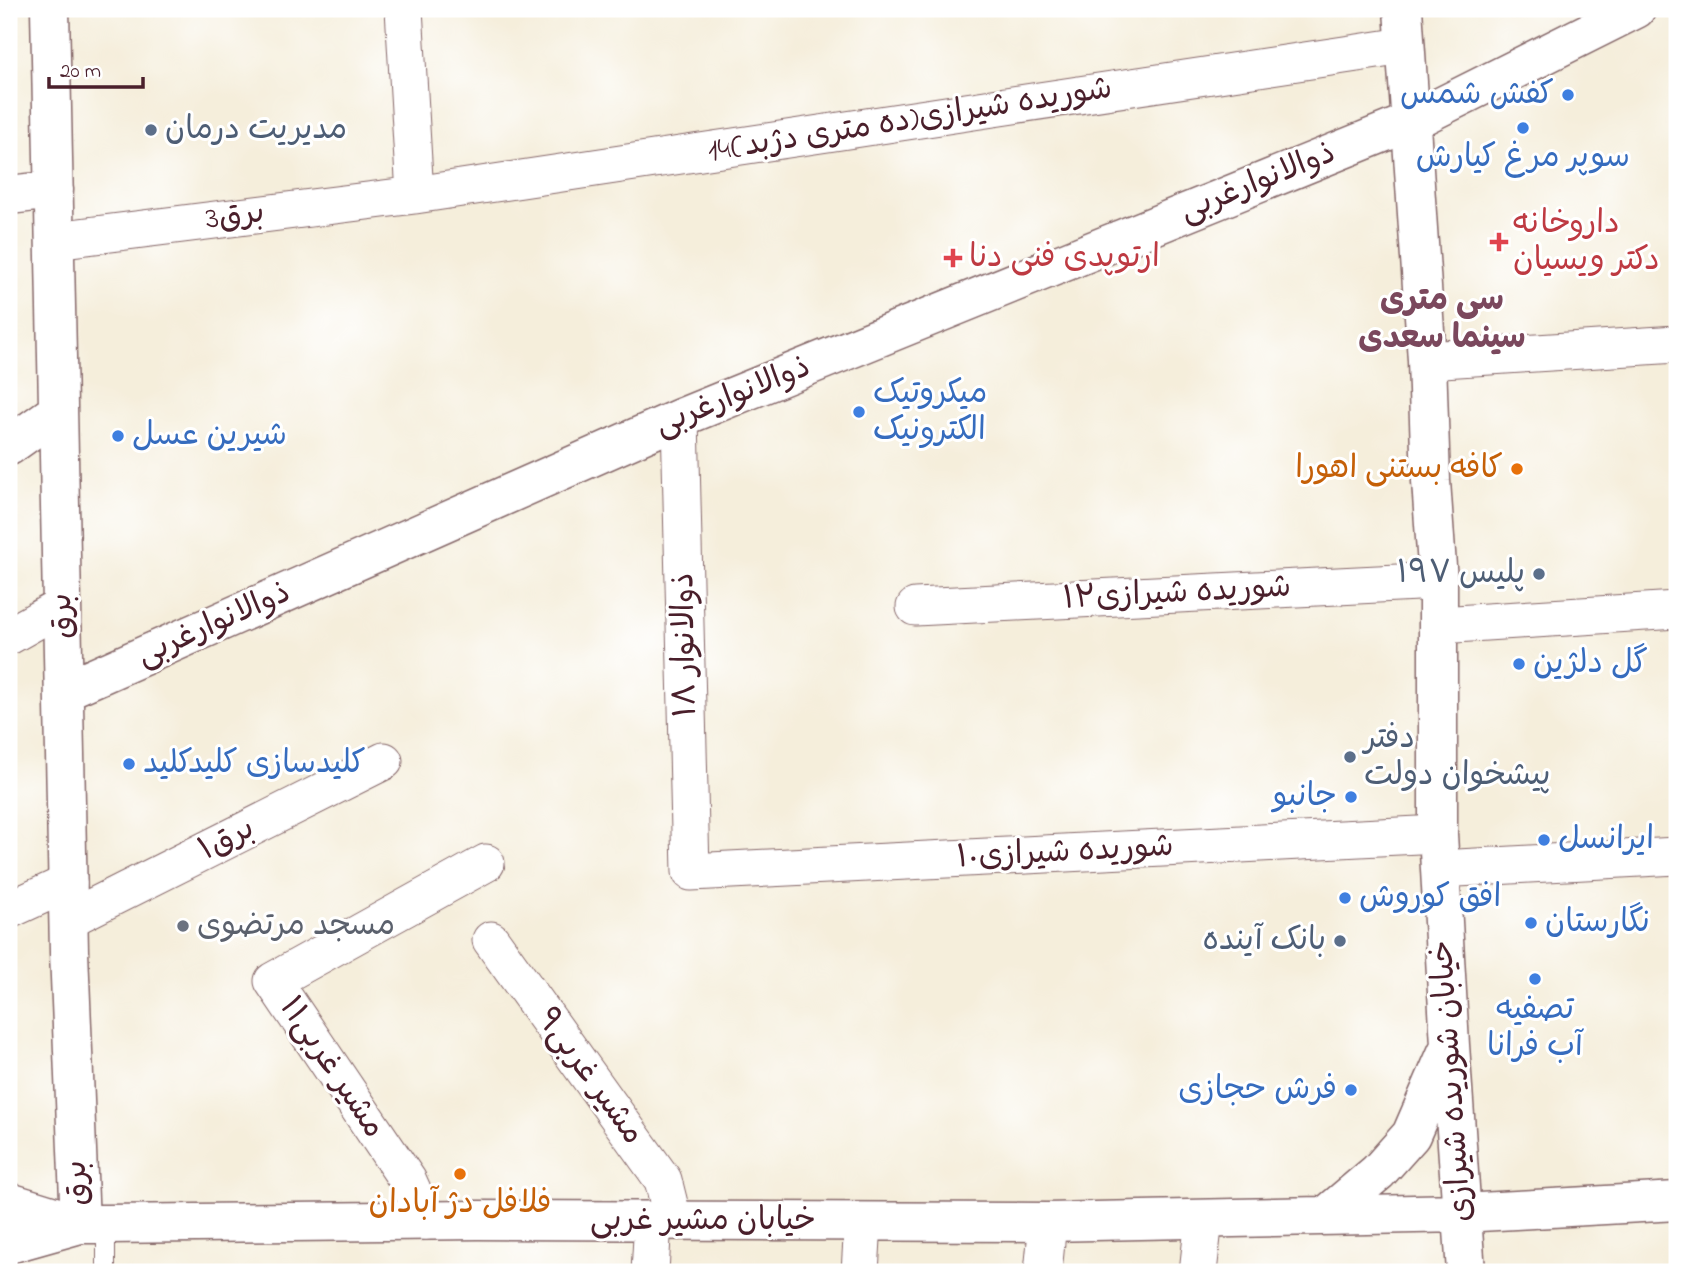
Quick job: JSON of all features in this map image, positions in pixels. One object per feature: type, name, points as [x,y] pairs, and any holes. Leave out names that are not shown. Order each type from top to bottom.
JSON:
[{"type":"main road","name":"برق","points":[[50,9],[69,901],[93,1224]]},
{"type":"main road","name":"خیابان شوریده شیرازی","points":[[1403,9],[1427,360],[1438,581],[1439,851],[1466,1272]]},
{"type":"main road","name":"ذوالانوارغربی","points":[[64,691],[680,418],[1410,122],[1636,9]]},
{"type":"main road","points":[[9,195],[54,190]]},
{"type":"main road","points":[[9,446],[58,411]]},
{"type":"main road","points":[[1326,1216],[1378,1172],[1411,1135],[1450,1045]]},
{"type":"main road","name":"خیابان مشیر غربی","points":[[9,1244],[93,1224],[663,1220],[1048,1222],[1461,1213],[1677,1201]]},
{"type":"main road","name":"خیابان مشیر غربی","points":[[9,1202],[93,1224]]},
{"type":"street","points":[[404,9],[415,195]]},
{"type":"street","name":"14شوریده شیرازی(ده متری دژبد)","points":[[415,195],[1404,46]]},
{"type":"street","name":"3برق","points":[[55,240],[415,195]]},
{"type":"street","points":[[1427,360],[1677,344]]},
{"type":"street","name":"ذوالانوار ۱۸","points":[[680,418],[691,872]]},
{"type":"street","name":"شوریده شیرازی۱۲","points":[[915,607],[1438,581]]},
{"type":"street","points":[[9,636],[62,606]]},
{"type":"street","points":[[1439,625],[1677,610]]},
{"type":"street","name":"برق۱","points":[[9,910],[69,901],[384,761]]},
{"type":"street","name":"۱۰شوریده شیرازی","points":[[691,872],[1439,851],[1677,856]]},
{"type":"street","name":"مشیر غربی۱۱","points":[[426,1221],[408,1181],[273,981],[486,863]]},
{"type":"street","name":"مشیر غربی۹","points":[[491,940],[663,1180],[663,1220],[650,1272]]},
{"type":"street","points":[[1198,1272],[1204,1219]]},
{"type":"street","points":[[860,1272],[863,1222]]},
{"type":"street","points":[[1042,1272],[1048,1222]]},
{"type":"lane","points":[[93,1224],[106,1271]]},
{"type":"place","name":"کفش شمس","points":[[1568,95]]},
{"type":"place","name":"سوپر مرغ کیارش","points":[[1523,128]]},
{"type":"place","name":"مدیریت درمان","points":[[151,130]]},
{"type":"place","name":"داروخانه دکتر ویسیان","points":[[1499,242]]},
{"type":"place","name":"ارتوپدی فنی دنا","points":[[953,258]]},
{"type":"place","name":"میکروتیک الکترونیک","points":[[859,412]]},
{"type":"place","name":"شیرین عسل","points":[[118,436]]},
{"type":"place","name":"کافه بستنی اهورا","points":[[1517,469]]},
{"type":"place","name":"پلیس ۱۹۷","points":[[1539,574]]},
{"type":"place","name":"گل دلژین","points":[[1519,664]]},
{"type":"place","name":"دفتر پیشخوان دولت","points":[[1350,757]]},
{"type":"place","name":"کلیدسازی کلیدکلید","points":[[129,764]]},
{"type":"place","name":"جانبو","points":[[1351,797]]},
{"type":"place","name":"ایرانسل","points":[[1544,840]]},
{"type":"place","name":"افق کوروش","points":[[1345,898]]},
{"type":"place","name":"نگارستان","points":[[1531,923]]},
{"type":"place","name":"مسجد مرتضوی","points":[[183,926]]},
{"type":"place","name":"بانک آینده","points":[[1340,941]]},
{"type":"place","name":"تصفیه آب فرانا","points":[[1535,979]]},
{"type":"place","name":"فرش حجازی","points":[[1351,1090]]},
{"type":"place","name":"فلافل دژ آبادان","points":[[460,1174]]},
{"type":"district","name":"سی متری سینما سعدی","points":[[1442,320]]}]
